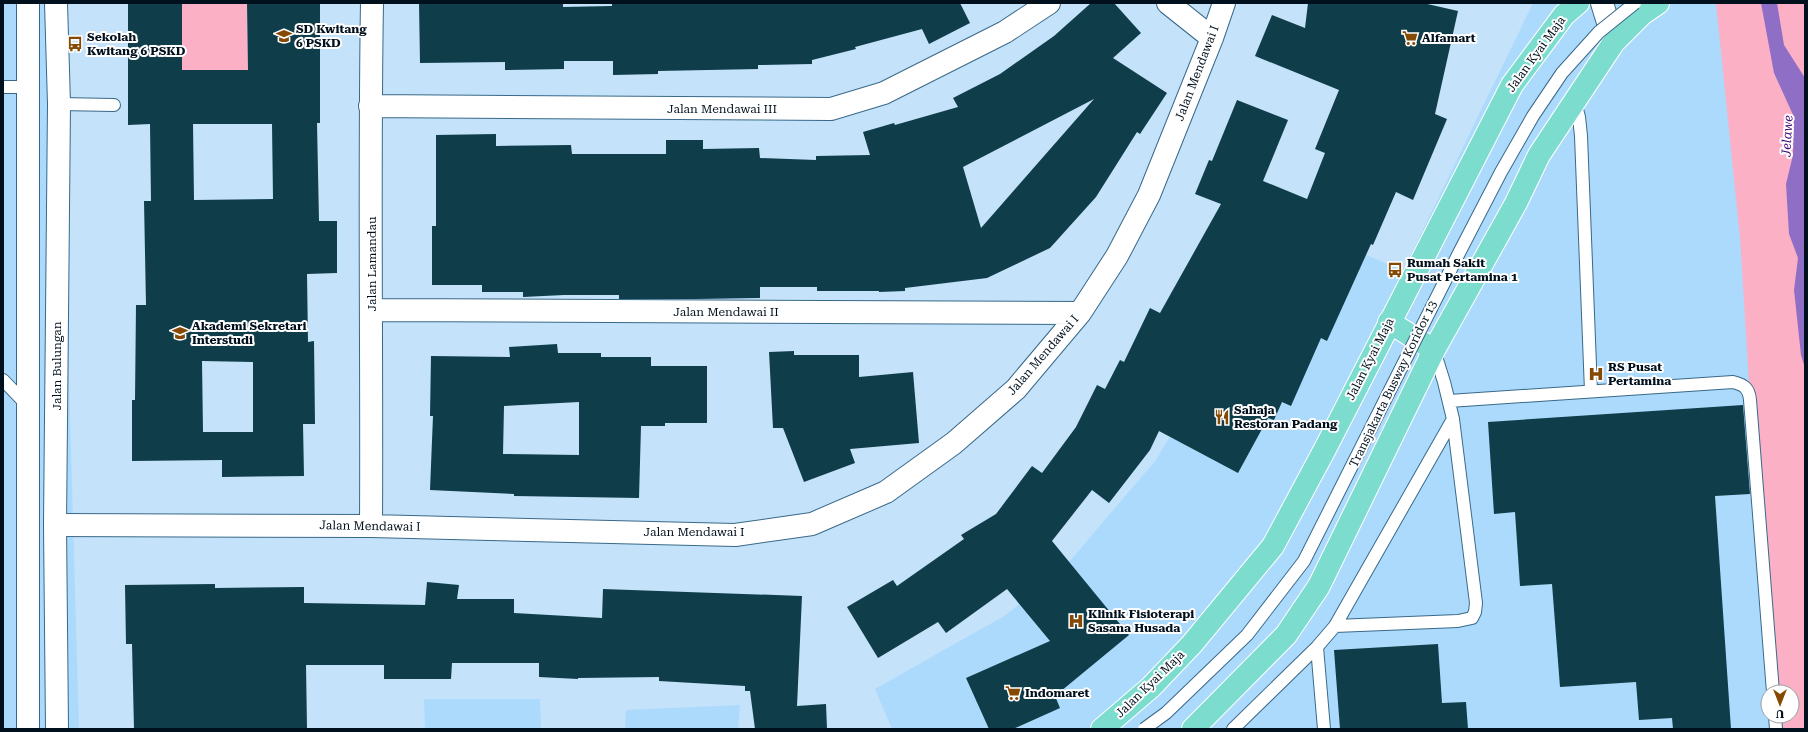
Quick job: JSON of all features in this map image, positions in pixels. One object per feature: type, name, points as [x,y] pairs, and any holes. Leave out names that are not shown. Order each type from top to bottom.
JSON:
[{"type":"main road","name":"Jalan Kyai Maja","points":[[1102,729],[1151,687],[1192,644],[1273,546],[1512,85],[1564,15],[1578,3]]},
{"type":"main road","points":[[1194,729],[1286,636],[1319,586],[1434,350],[1516,203],[1539,155],[1614,42],[1642,14],[1658,3]]},
{"type":"main road","points":[[1389,322],[1434,350]]},
{"type":"street","points":[[28,3],[28,729]]},
{"type":"street","name":"Jalan Bulungan","points":[[56,3],[59,104],[55,525],[57,729]]},
{"type":"street","name":"Jalan Lamandau","points":[[371,526],[372,310],[370,106],[372,3]]},
{"type":"street","name":"Jalan Mendawai III","points":[[370,106],[831,109],[884,93],[1005,32],[1049,3]]},
{"type":"street","points":[[1168,3],[1212,38]]},
{"type":"street","name":"Jalan Mendawai I","points":[[55,525],[371,526],[735,535],[812,524],[886,492],[954,443],[1016,389],[1080,313],[1117,256],[1149,196],[1212,38],[1224,3]]},
{"type":"street","points":[[1602,3],[1614,42]]},
{"type":"street","name":"Jalan Mendawai II","points":[[372,310],[1080,313]]},
{"type":"lane","name":"Transjakarta Busway Koridor 13","points":[[1144,729],[1166,714],[1247,636],[1304,561],[1458,255],[1501,172],[1533,116],[1562,73],[1599,32],[1635,3]]},
{"type":"lane","points":[[3,86],[28,87]]},
{"type":"lane","points":[[1575,102],[1579,117],[1591,391]]},
{"type":"lane","points":[[59,104],[114,105]]},
{"type":"lane","points":[[1335,626],[1458,621],[1472,618],[1475,612],[1476,603],[1453,419],[1434,350]]},
{"type":"lane","points":[[3,380],[28,406]]},
{"type":"lane","points":[[1449,401],[1733,382],[1743,384],[1749,392],[1772,684]]},
{"type":"lane","points":[[1233,729],[1317,647],[1335,626],[1453,419]]},
{"type":"lane","points":[[1317,647],[1324,729]]},
{"type":"shaded area","points":[[3,3],[58,3],[79,729],[3,729]]},
{"type":"shaded area","points":[[182,3],[247,3],[248,70],[182,70]]},
{"type":"shaded area","points":[[1533,3],[1805,3],[1805,729],[892,729],[875,689],[1006,615],[1069,562],[1156,460],[1295,224],[1403,271]]},
{"type":"shaded area","points":[[1716,3],[1805,3],[1805,729],[1771,729],[1771,724],[1800,724],[1800,684],[1768,684],[1740,238]]},
{"type":"shaded area","points":[[1761,3],[1777,3],[1784,45],[1805,78],[1805,368],[1801,355],[1794,290],[1798,258],[1789,234],[1786,184],[1793,155],[1794,117],[1774,73]]},
{"type":"shaded area","points":[[424,699],[540,699],[541,729],[425,729]]},
{"type":"shaded area","points":[[740,705],[738,729],[625,729],[626,710]]},
{"type":"building","points":[[128,3],[182,3],[182,70],[248,70],[247,3],[320,3],[320,123],[317,123],[319,221],[337,221],[337,273],[307,274],[308,342],[314,341],[315,424],[303,424],[304,476],[222,477],[222,460],[132,461],[132,400],[135,400],[136,305],[146,305],[144,201],[151,201],[150,124],[128,125]],"holes":[[[193,124],[272,124],[273,199],[194,200]],[[202,361],[253,362],[253,432],[203,432]]]},
{"type":"building","points":[[419,3],[563,3],[563,7],[612,6],[612,3],[960,3],[970,23],[929,44],[922,29],[855,47],[856,49],[812,60],[812,64],[758,65],[758,69],[658,71],[658,74],[613,75],[613,61],[564,61],[564,69],[505,70],[505,62],[420,63]]},
{"type":"building","points":[[1091,3],[1114,3],[1141,33],[1113,58],[1167,93],[1140,134],[1137,132],[1096,197],[1050,248],[987,278],[905,288],[905,291],[817,291],[817,287],[760,287],[760,298],[696,299],[619,299],[619,295],[523,297],[523,292],[482,292],[482,285],[432,285],[432,226],[436,226],[436,135],[496,134],[496,146],[571,145],[572,154],[666,154],[666,140],[703,140],[703,149],[759,148],[760,158],[816,160],[816,156],[870,155],[863,132],[894,123],[895,125],[958,107],[953,98],[1000,74],[1054,36]],"holes":[[[1094,99],[981,228],[963,167]]]},
{"type":"building","points":[[1308,3],[1423,3],[1458,11],[1435,114],[1447,119],[1413,200],[1396,192],[1373,245],[1371,244],[1327,341],[1321,338],[1291,406],[1282,402],[1274,420],[1268,418],[1238,473],[1159,431],[1150,450],[1109,503],[1092,490],[1052,541],[1129,635],[1055,696],[1060,708],[1013,729],[989,729],[966,678],[1050,641],[1007,589],[946,633],[938,622],[878,658],[847,607],[893,580],[897,586],[964,539],[961,535],[996,514],[1032,466],[1042,473],[1076,427],[1097,385],[1105,389],[1120,360],[1124,362],[1150,308],[1160,313],[1221,204],[1195,194],[1209,160],[1212,161],[1237,100],[1288,120],[1263,181],[1307,199],[1325,153],[1315,149],[1339,90],[1255,56],[1272,15],[1305,28]]},
{"type":"building","points":[[557,344],[558,353],[601,353],[601,357],[651,357],[651,366],[707,366],[707,423],[665,423],[665,426],[641,426],[639,498],[514,496],[514,494],[430,490],[433,416],[430,416],[431,356],[510,357],[509,347]],"holes":[[[579,402],[579,455],[503,454],[504,406]]]},
{"type":"building","points":[[794,351],[794,355],[859,355],[859,377],[913,372],[919,443],[850,449],[855,463],[804,482],[783,428],[773,428],[769,352]]},
{"type":"building","points":[[1743,405],[1750,494],[1715,496],[1731,729],[1673,729],[1672,718],[1639,720],[1636,682],[1560,687],[1552,584],[1520,586],[1515,512],[1494,514],[1488,422]]},
{"type":"building","points":[[427,582],[459,585],[457,599],[514,599],[514,613],[602,618],[603,589],[802,596],[797,706],[826,704],[827,729],[755,729],[750,691],[745,691],[745,686],[659,681],[659,677],[578,679],[539,677],[539,663],[452,663],[451,679],[384,679],[384,665],[306,665],[307,729],[134,729],[132,644],[126,644],[125,585],[215,584],[215,588],[304,587],[304,603],[425,605]]},
{"type":"building","points":[[1438,644],[1442,703],[1466,702],[1468,729],[1340,729],[1334,650]]},
{"type":"place","name":"SD Kwitang 6 PSKD","points":[[284,36]]},
{"type":"place","name":"Alfamart","points":[[1410,38]]},
{"type":"place","name":"Sekolah Kwitang 6 PSKD","points":[[75,44]]},
{"type":"place","name":"Rumah Sakit Pusat Pertamina 1","points":[[1395,270]]},
{"type":"place","name":"Akademi Sekretari Interstudi","points":[[180,333]]},
{"type":"place","name":"RS Pusat Pertamina","points":[[1596,374]]},
{"type":"place","name":"Sahaja Restoran Padang","points":[[1222,417]]},
{"type":"place","name":"Klinik Fisioterapi Sasana Husada","points":[[1076,621]]},
{"type":"place","name":"Indomaret","points":[[1013,693]]},
{"type":"water label","name":"Jelawe","points":[[1787,136]]}]
